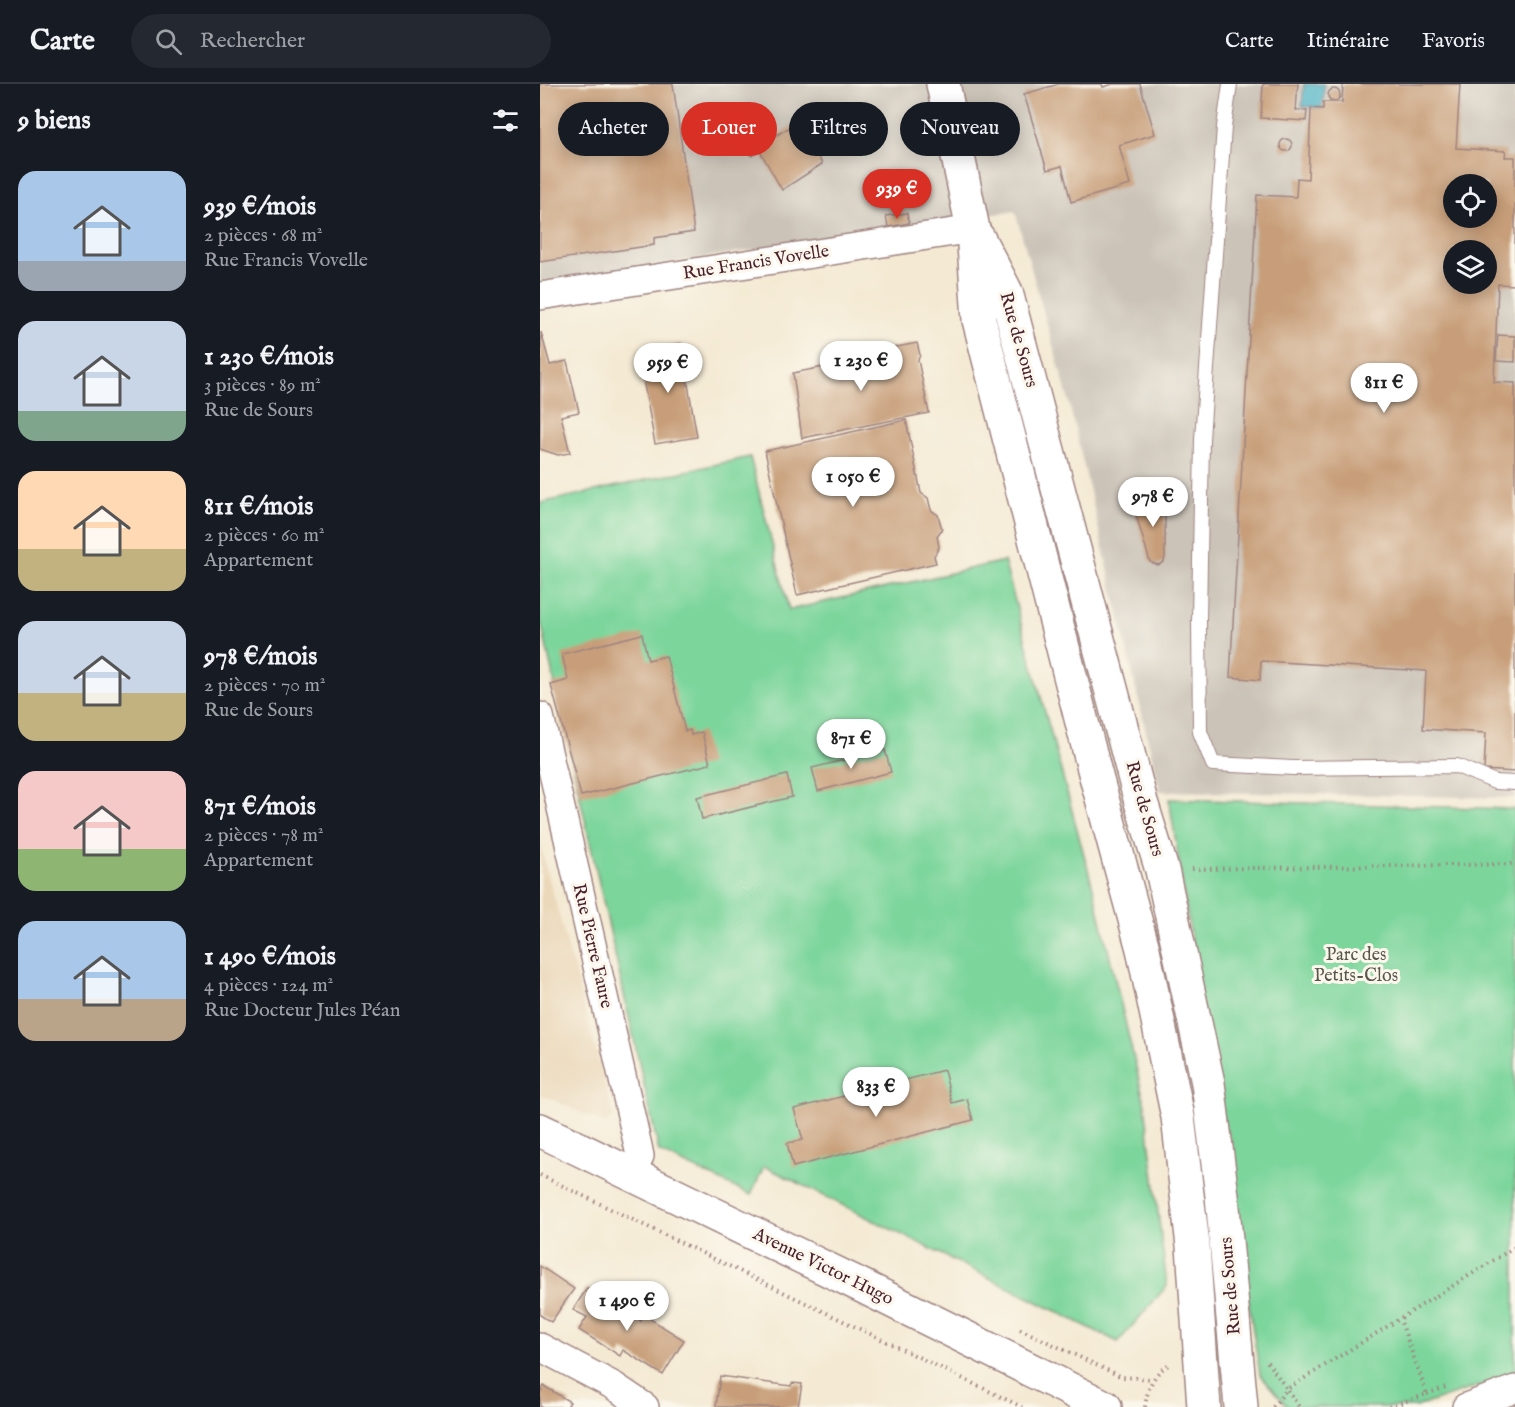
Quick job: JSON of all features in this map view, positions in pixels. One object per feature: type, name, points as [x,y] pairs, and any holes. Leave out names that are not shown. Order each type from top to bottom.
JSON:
[{"type":"main road","name":"Rue de Sours","points":[[943,84],[973,229],[979,320],[1094,769],[1143,949],[1178,1117],[1192,1246],[1204,1407]]},
{"type":"main road","name":"Rue de Sours","points":[[973,229],[1006,292],[1141,802],[1162,870],[1178,940],[1208,1083],[1222,1196],[1240,1407]]},
{"type":"main road","name":"Avenue Victor Hugo","points":[[540,1130],[1105,1407]]},
{"type":"street","name":"Rue Francis Vovelle","points":[[540,296],[973,229]]},
{"type":"street","name":"Rue Pierre Faure","points":[[540,716],[638,1146],[640,1156],[632,1175]]},
{"type":"street","points":[[540,1347],[614,1386],[645,1407]]},
{"type":"street","points":[[1466,1407],[1515,1389]]},
{"type":"lane","points":[[1230,84],[1224,127],[1202,439],[1200,732],[1213,764],[1293,768],[1457,766],[1495,782],[1515,783]]},
{"type":"path","points":[[1194,869],[1515,864]]},
{"type":"path","points":[[540,1176],[1022,1407]]},
{"type":"path","points":[[1273,1407],[1287,1389],[1515,1247]]},
{"type":"path","points":[[1389,1407],[1427,1394],[1400,1319]]},
{"type":"path","points":[[1265,1358],[1299,1407]]},
{"type":"path","points":[[1145,1407],[1153,1379],[1160,1371],[1169,1365],[1202,1363]]},
{"type":"shaded area","points":[[540,84],[1515,84],[1515,798],[1160,791],[1068,398],[1015,211],[540,282]]},
{"type":"shaded area","points":[[540,845],[614,1117],[605,1124],[540,1094]]},
{"type":"green space","points":[[750,457],[789,610],[1004,561],[1096,899],[1145,1105],[1167,1286],[1118,1342],[764,1166],[751,1195],[659,1152],[540,618],[540,503]]},
{"type":"green space","name":"Parc des Petits-Clos","points":[[1169,799],[1515,809],[1515,1374],[1416,1407],[1288,1407],[1260,1375]]},
{"type":"water","points":[[1304,84],[1324,84],[1323,108],[1302,106]]},
{"type":"building","points":[[540,84],[673,84],[681,156],[683,156],[694,232],[654,238],[654,245],[540,262]]},
{"type":"building","points":[[1059,84],[1102,84],[1103,87],[1113,84],[1140,84],[1155,134],[1119,145],[1130,185],[1071,202],[1062,166],[1047,170],[1024,94]]},
{"type":"building","points":[[1263,84],[1298,84],[1296,110],[1307,111],[1306,121],[1261,118]]},
{"type":"building","points":[[1343,84],[1460,84],[1456,148],[1506,151],[1505,157],[1515,157],[1515,285],[1498,284],[1494,382],[1515,383],[1515,772],[1484,770],[1486,733],[1423,729],[1426,671],[1261,661],[1260,680],[1230,677],[1257,195],[1296,197],[1297,178],[1308,179],[1311,108],[1323,109],[1323,102],[1342,102]]},
{"type":"building","points":[[1334,89],[1340,95],[1334,101],[1328,95]]},
{"type":"building","points":[[789,128],[789,156],[818,156],[822,164],[782,190],[763,156],[777,156],[777,135]]},
{"type":"building","points":[[1286,139],[1292,145],[1286,151],[1280,145]]},
{"type":"building","points":[[907,213],[909,223],[888,227],[886,216]]},
{"type":"building","points":[[541,332],[550,365],[567,361],[579,412],[561,416],[570,453],[558,455],[540,449]]},
{"type":"building","points":[[1498,335],[1515,336],[1515,362],[1496,361]]},
{"type":"building","points":[[917,343],[920,355],[918,360],[929,413],[802,438],[793,373],[868,358],[871,352]]},
{"type":"building","points":[[681,344],[697,437],[655,444],[638,352]]},
{"type":"building","points":[[906,420],[921,493],[928,498],[931,510],[938,515],[942,529],[937,536],[939,547],[934,556],[936,563],[797,595],[765,451]]},
{"type":"building","points":[[1165,496],[1165,557],[1164,562],[1158,565],[1150,562],[1133,505]]},
{"type":"building","points":[[642,634],[648,660],[666,656],[685,731],[690,730],[691,735],[702,732],[710,764],[581,796],[551,685],[568,680],[562,654]]},
{"type":"building","points":[[885,750],[891,772],[818,791],[812,768]]},
{"type":"building","points":[[787,775],[792,797],[702,819],[697,797]]},
{"type":"building","points":[[944,1070],[952,1103],[967,1099],[973,1120],[793,1167],[787,1143],[803,1140],[794,1109]]},
{"type":"building","points":[[540,1266],[574,1289],[551,1322],[540,1315]]},
{"type":"building","points":[[587,1288],[641,1321],[644,1315],[684,1340],[663,1375],[623,1350],[620,1356],[579,1330],[587,1317],[573,1310]]},
{"type":"building","points":[[720,1376],[791,1386],[792,1383],[802,1384],[798,1407],[716,1407]]},
{"type":"building","points":[[544,1386],[570,1402],[567,1407],[540,1407],[540,1393]]}]
